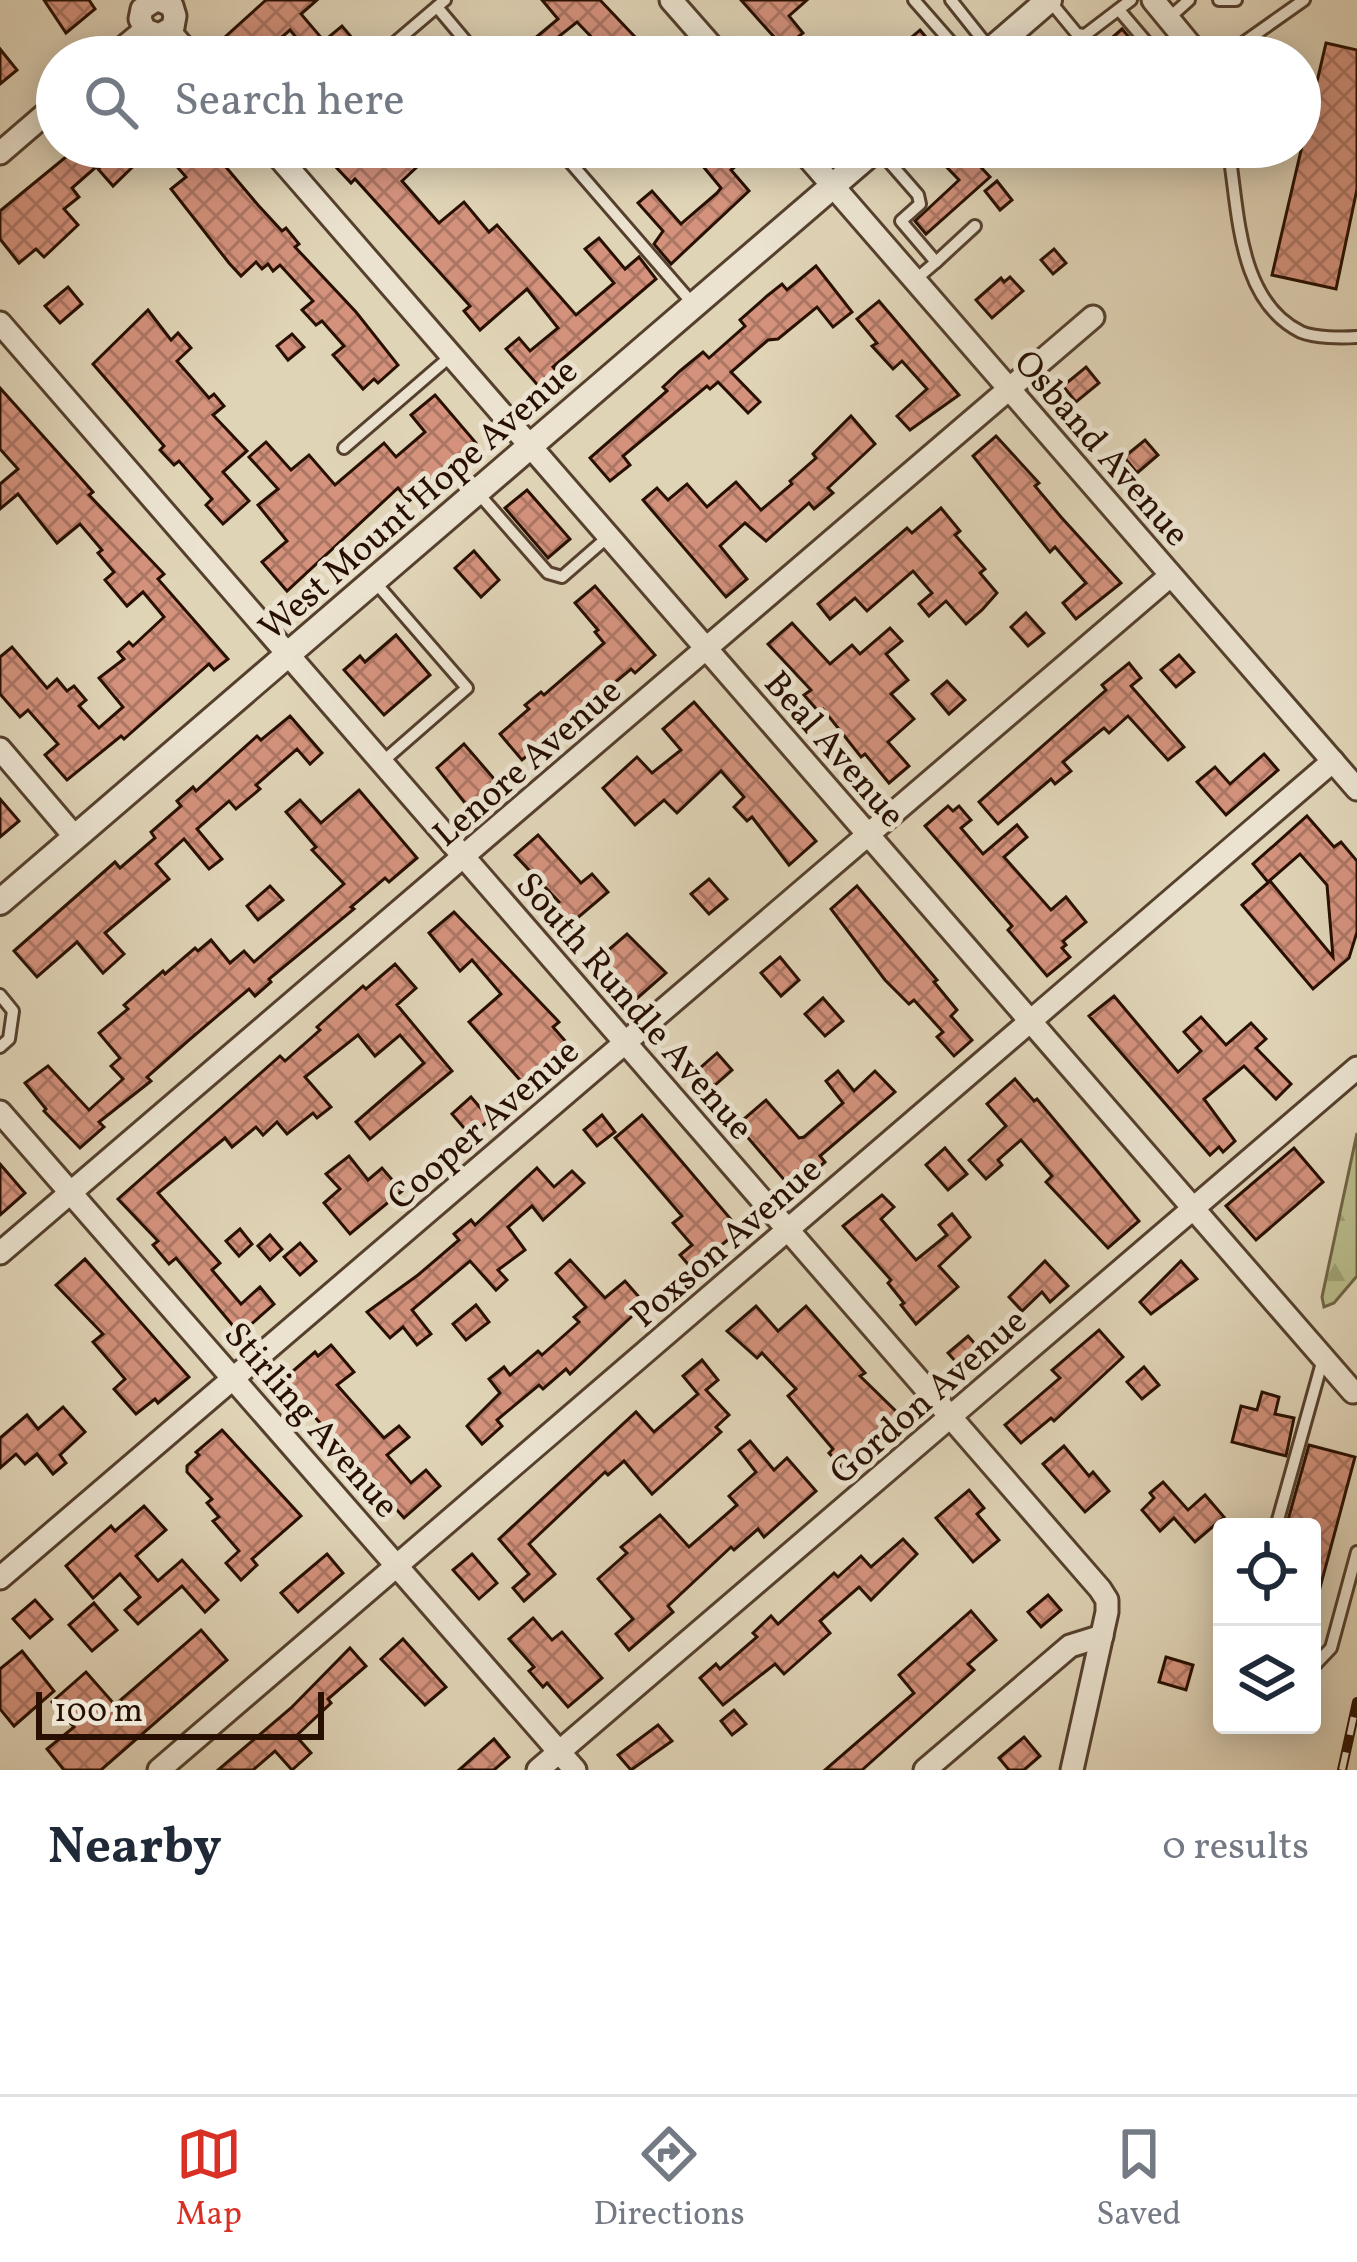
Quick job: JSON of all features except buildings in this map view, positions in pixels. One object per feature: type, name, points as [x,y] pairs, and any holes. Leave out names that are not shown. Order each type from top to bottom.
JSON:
[{"type":"street","points":[[671,0],[703,36]]},
{"type":"street","points":[[1008,36],[1049,0]]},
{"type":"street","points":[[159,2],[176,16],[169,31],[159,35],[145,30],[140,14],[159,2]]},
{"type":"street","points":[[138,36],[145,30]]},
{"type":"street","points":[[169,31],[173,36]]},
{"type":"street","points":[[0,153],[36,122]]},
{"type":"street","name":"Beal Avenue","points":[[288,168],[1355,1395]]},
{"type":"street","name":"Osband Avenue","points":[[817,168],[1357,789]]},
{"type":"street","name":"West Mount Hope Avenue","points":[[0,902],[854,168]]},
{"type":"street","name":"Lenore Avenue","points":[[0,1253],[1093,317]]},
{"type":"street","name":"South Rundle Avenue","points":[[0,323],[1100,1589],[1107,1600],[1102,1636],[1072,1770]]},
{"type":"street","name":"Cooper Avenue","points":[[0,1578],[1170,576]]},
{"type":"street","points":[[0,749],[75,837]]},
{"type":"street","name":"Poxson Avenue","points":[[159,1770],[1333,761]]},
{"type":"street","name":"Gordon Avenue","points":[[538,1770],[1357,1068]]},
{"type":"street","name":"Stirling Avenue","points":[[0,1112],[575,1770]]},
{"type":"street","points":[[925,1770],[1070,1646],[1102,1636]]},
{"type":"lane","points":[[914,0],[946,36]]},
{"type":"lane","points":[[951,0],[975,36]]},
{"type":"lane","points":[[1049,0],[1077,34],[1085,35],[1131,0]]},
{"type":"lane","points":[[1168,17],[1189,0]]},
{"type":"lane","points":[[1219,0],[1236,0]]},
{"type":"lane","points":[[1253,36],[1304,0]]},
{"type":"lane","points":[[403,36],[441,4],[464,36]]},
{"type":"lane","points":[[1119,10],[1141,36]]},
{"type":"lane","points":[[575,168],[695,306]]},
{"type":"lane","points":[[895,168],[920,204],[901,221],[936,262]]},
{"type":"lane","points":[[1232,168],[1250,277],[1268,304],[1302,333],[1357,338]]},
{"type":"lane","points":[[915,280],[976,226]]},
{"type":"lane","points":[[344,448],[452,355]]},
{"type":"lane","points":[[478,494],[548,573],[562,577],[609,536]]},
{"type":"lane","points":[[375,582],[467,688],[381,763]]},
{"type":"lane","points":[[0,995],[13,1011],[9,1039],[0,1047]]},
{"type":"lane","points":[[1279,1518],[1323,1358]]},
{"type":"lane","points":[[1321,1659],[1331,1648],[1357,1552]]},
{"type":"green space","points":[[1357,1133],[1357,1276],[1334,1303],[1324,1307],[1322,1297]]},
{"type":"railway","points":[[1342,1770],[1357,1702]]}]
